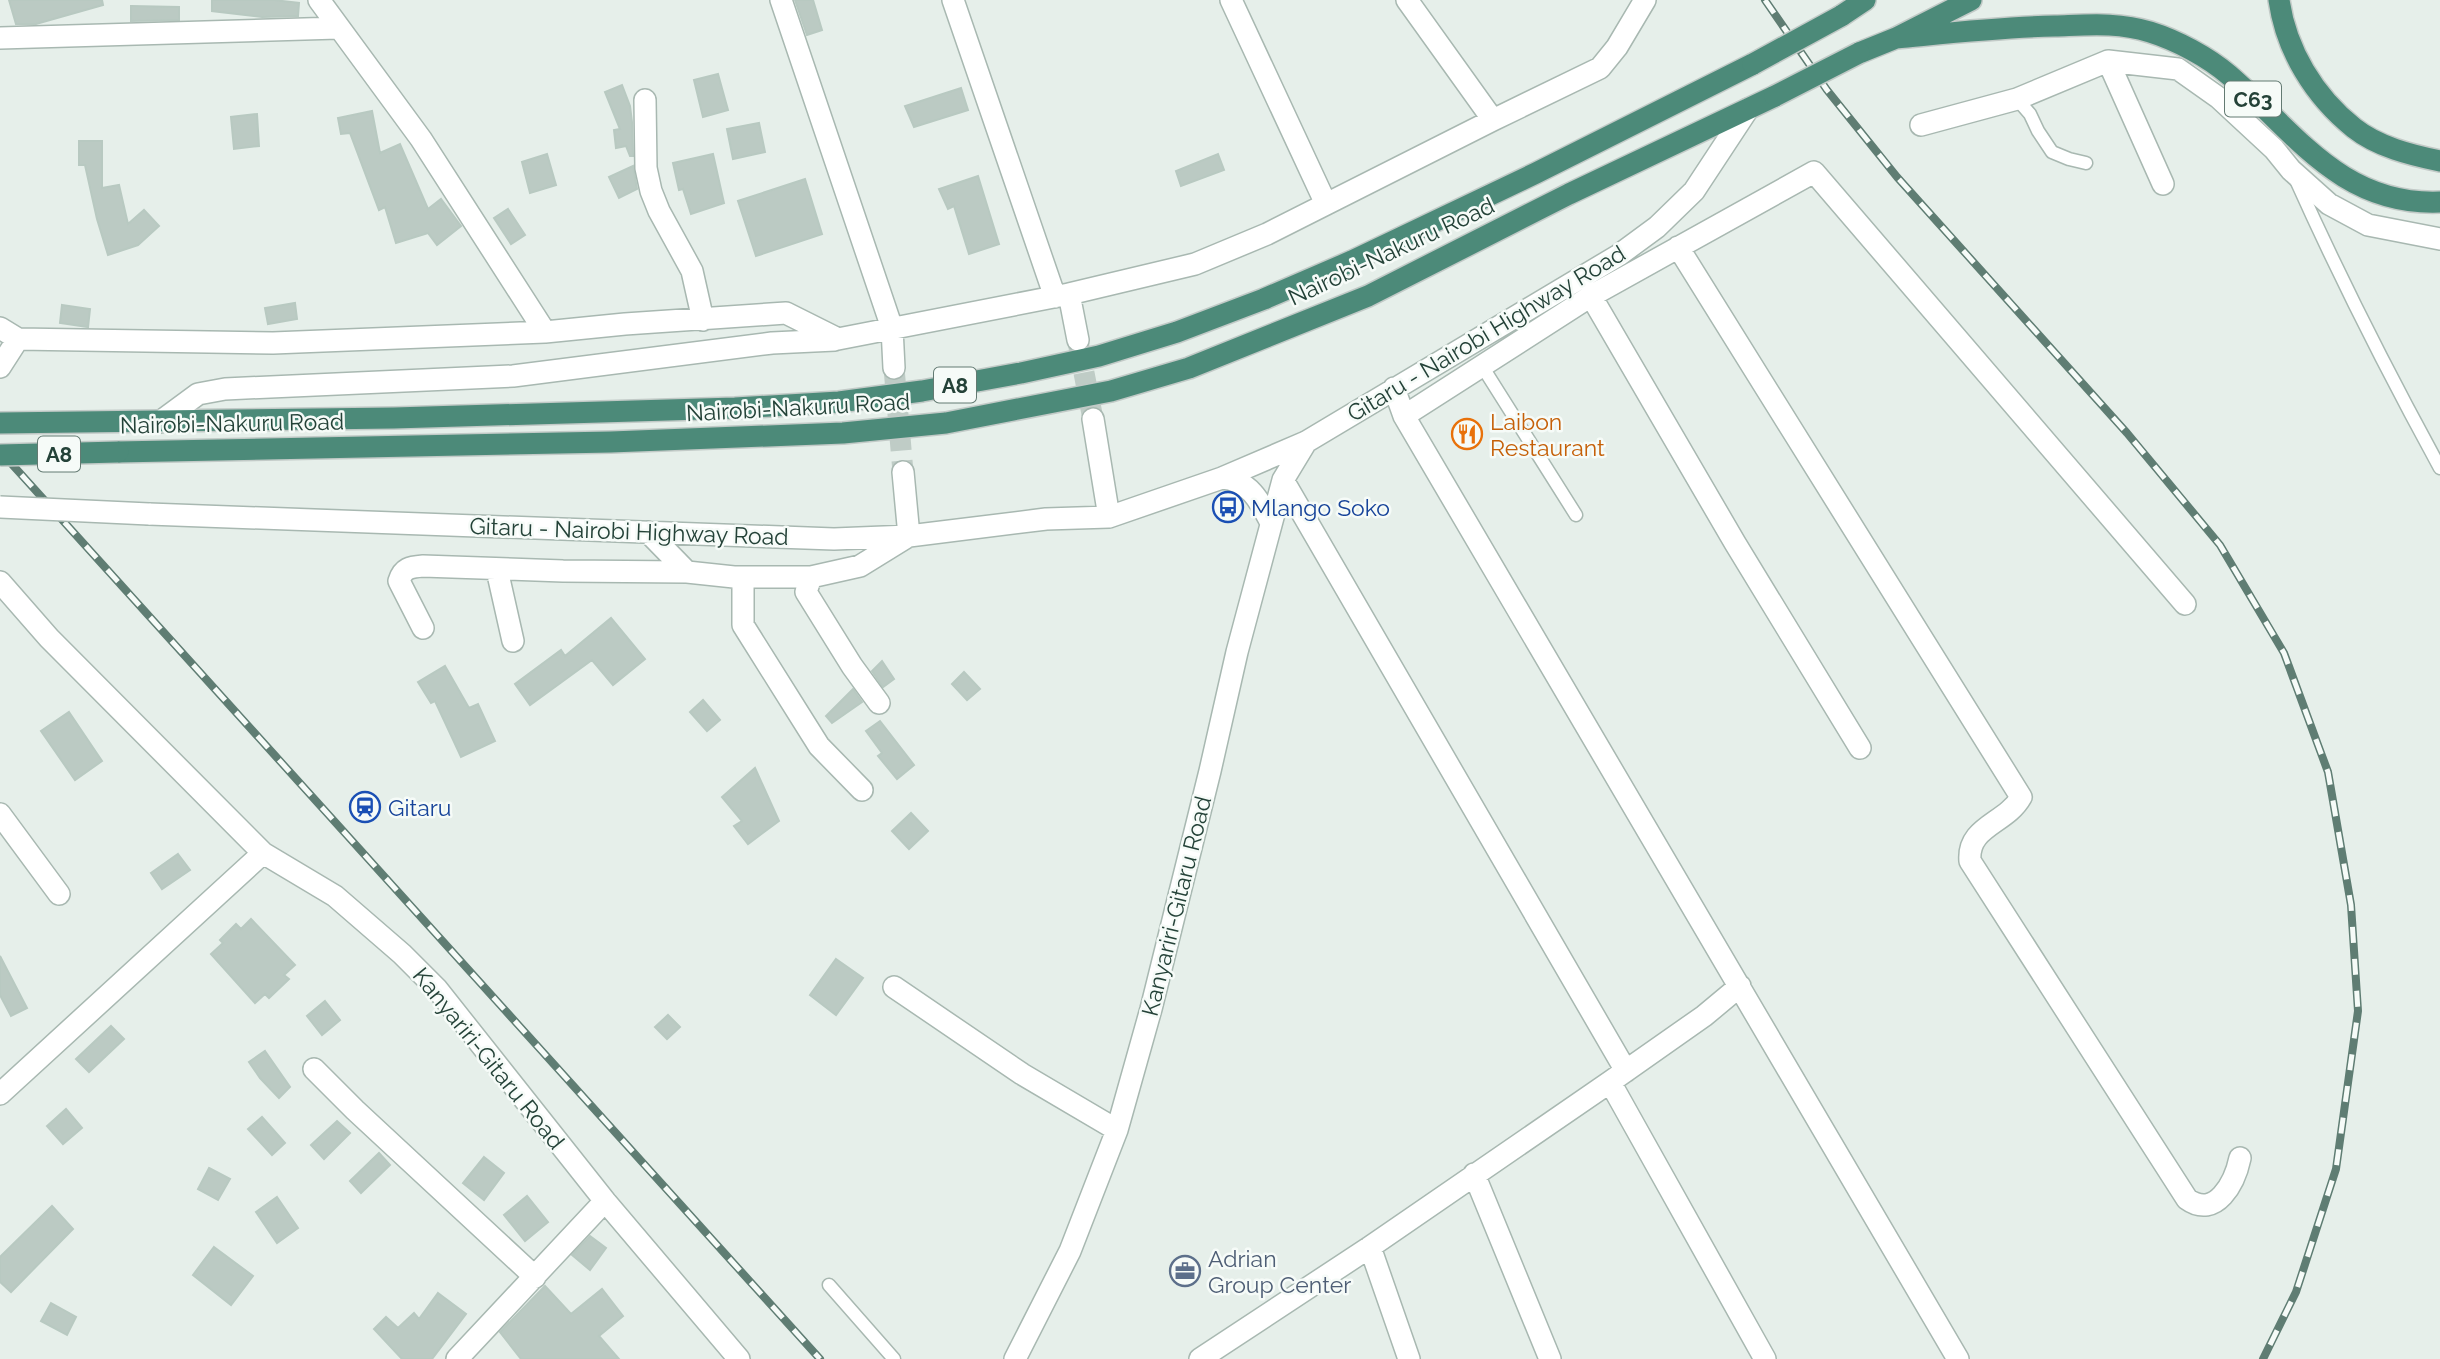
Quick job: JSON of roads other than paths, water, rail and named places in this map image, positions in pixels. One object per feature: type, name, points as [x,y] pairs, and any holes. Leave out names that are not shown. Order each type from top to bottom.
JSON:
[{"type":"highway","name":"Nairobi-Nakuru Road","points":[[0,423],[613,413],[839,402],[922,391],[1099,356],[1177,332],[1264,299],[1352,261],[1536,173],[1753,64],[1865,0]]},
{"type":"highway","name":"Nairobi-Nakuru Road","points":[[0,455],[624,441],[843,433],[946,423],[1111,391],[1189,368],[1368,296],[1569,194],[1971,0]]},
{"type":"highway","points":[[2279,0],[2283,25],[2295,56],[2313,84],[2335,110],[2356,129],[2387,146],[2440,161]]},
{"type":"highway","name":"C63","points":[[1896,38],[2022,26],[2111,23],[2151,32],[2189,49],[2228,73],[2318,160],[2358,185],[2406,200],[2440,202]]},
{"type":"street","points":[[319,0],[421,139],[545,332]]},
{"type":"street","points":[[781,0],[892,328],[894,368]]},
{"type":"street","points":[[953,0],[1078,340]]},
{"type":"street","points":[[1231,0],[1326,204]]},
{"type":"street","points":[[1407,0],[1493,120]]},
{"type":"street","points":[[160,422],[198,394],[225,389],[513,376],[772,343],[838,339],[1062,296],[1195,264],[1267,234],[1600,68],[1618,47],[1645,0]]},
{"type":"street","points":[[0,38],[338,28]]},
{"type":"street","points":[[2108,61],[2163,184]]},
{"type":"street","points":[[1921,125],[2017,99],[2108,61],[2178,69],[2219,97],[2274,149],[2291,170],[2329,204],[2368,225],[2440,239]]},
{"type":"street","points":[[645,100],[646,168],[651,191],[692,271],[703,320]]},
{"type":"street","name":"Gitaru - Nairobi Highway Road","points":[[0,507],[834,539],[909,536],[1046,519],[1108,517],[1222,478],[1306,442],[1619,255],[1657,227],[1694,191],[1748,109]]},
{"type":"street","points":[[1404,415],[1591,296],[1814,172],[2185,604]]},
{"type":"street","points":[[1678,247],[2021,797],[1973,839],[1969,848],[1970,861],[2187,1199],[2201,1206],[2210,1205],[2226,1191],[2237,1175],[2240,1158]]},
{"type":"street","points":[[1591,296],[1735,543],[1860,748]]},
{"type":"street","points":[[0,368],[9,334],[274,344],[545,332],[786,313],[838,339]]},
{"type":"street","points":[[1394,388],[1404,415],[1958,1359]]},
{"type":"street","points":[[1093,419],[1108,517]]},
{"type":"street","name":"Kanyariri-Gitaru Road","points":[[1014,1359],[1070,1251],[1117,1130],[1151,1009],[1271,523],[1283,480],[1306,442]]},
{"type":"street","points":[[423,628],[399,581],[402,572],[409,568],[423,566],[811,577],[860,566],[909,536],[903,472]]},
{"type":"street","points":[[1222,478],[1237,480],[1250,489],[1261,502],[1271,523]]},
{"type":"street","points":[[1283,480],[1618,1076],[1765,1359]]},
{"type":"street","points":[[649,532],[687,572]]},
{"type":"street","points":[[497,570],[513,641]]},
{"type":"street","points":[[743,577],[743,625],[819,746],[862,790]]},
{"type":"street","points":[[811,577],[806,592],[852,666],[879,703]]},
{"type":"street","name":"Kanyariri-Gitaru Road","points":[[0,582],[49,638],[263,853],[335,896],[428,980],[605,1201],[739,1359]]},
{"type":"street","points":[[0,814],[59,894]]},
{"type":"street","points":[[0,1094],[263,853]]},
{"type":"street","points":[[1200,1359],[1370,1247],[1618,1076],[1704,1016],[1740,986]]},
{"type":"street","points":[[894,987],[1022,1074],[1117,1130]]},
{"type":"street","points":[[314,1069],[535,1277]]},
{"type":"street","points":[[1475,1174],[1550,1359]]},
{"type":"street","points":[[457,1359],[605,1201]]},
{"type":"street","points":[[1370,1247],[1409,1359]]},
{"type":"lane","points":[[2017,99],[2030,114],[2052,152],[2086,163]]},
{"type":"lane","points":[[2291,170],[2339,276],[2440,468]]},
{"type":"lane","points":[[1482,366],[1576,515]]},
{"type":"lane","points":[[829,1285],[894,1359]]},
{"type":"tunnel","points":[[1078,342],[1092,414]]},
{"type":"tunnel","points":[[894,368],[903,472]]},
{"type":"railway","points":[[1765,0],[1827,90],[1897,177],[2127,433],[2220,545],[2284,653],[2328,772],[2351,905],[2358,1011],[2336,1169],[2296,1292],[2263,1359]]},
{"type":"railway","points":[[0,451],[820,1359]]},
{"type":"place","name":"Laibon Restaurant","points":[[1467,434]]},
{"type":"place","name":"Mlango Soko","points":[[1228,507]]},
{"type":"place","name":"Gitaru","points":[[365,807]]},
{"type":"place","name":"Adrian Group Center","points":[[1185,1271]]}]
